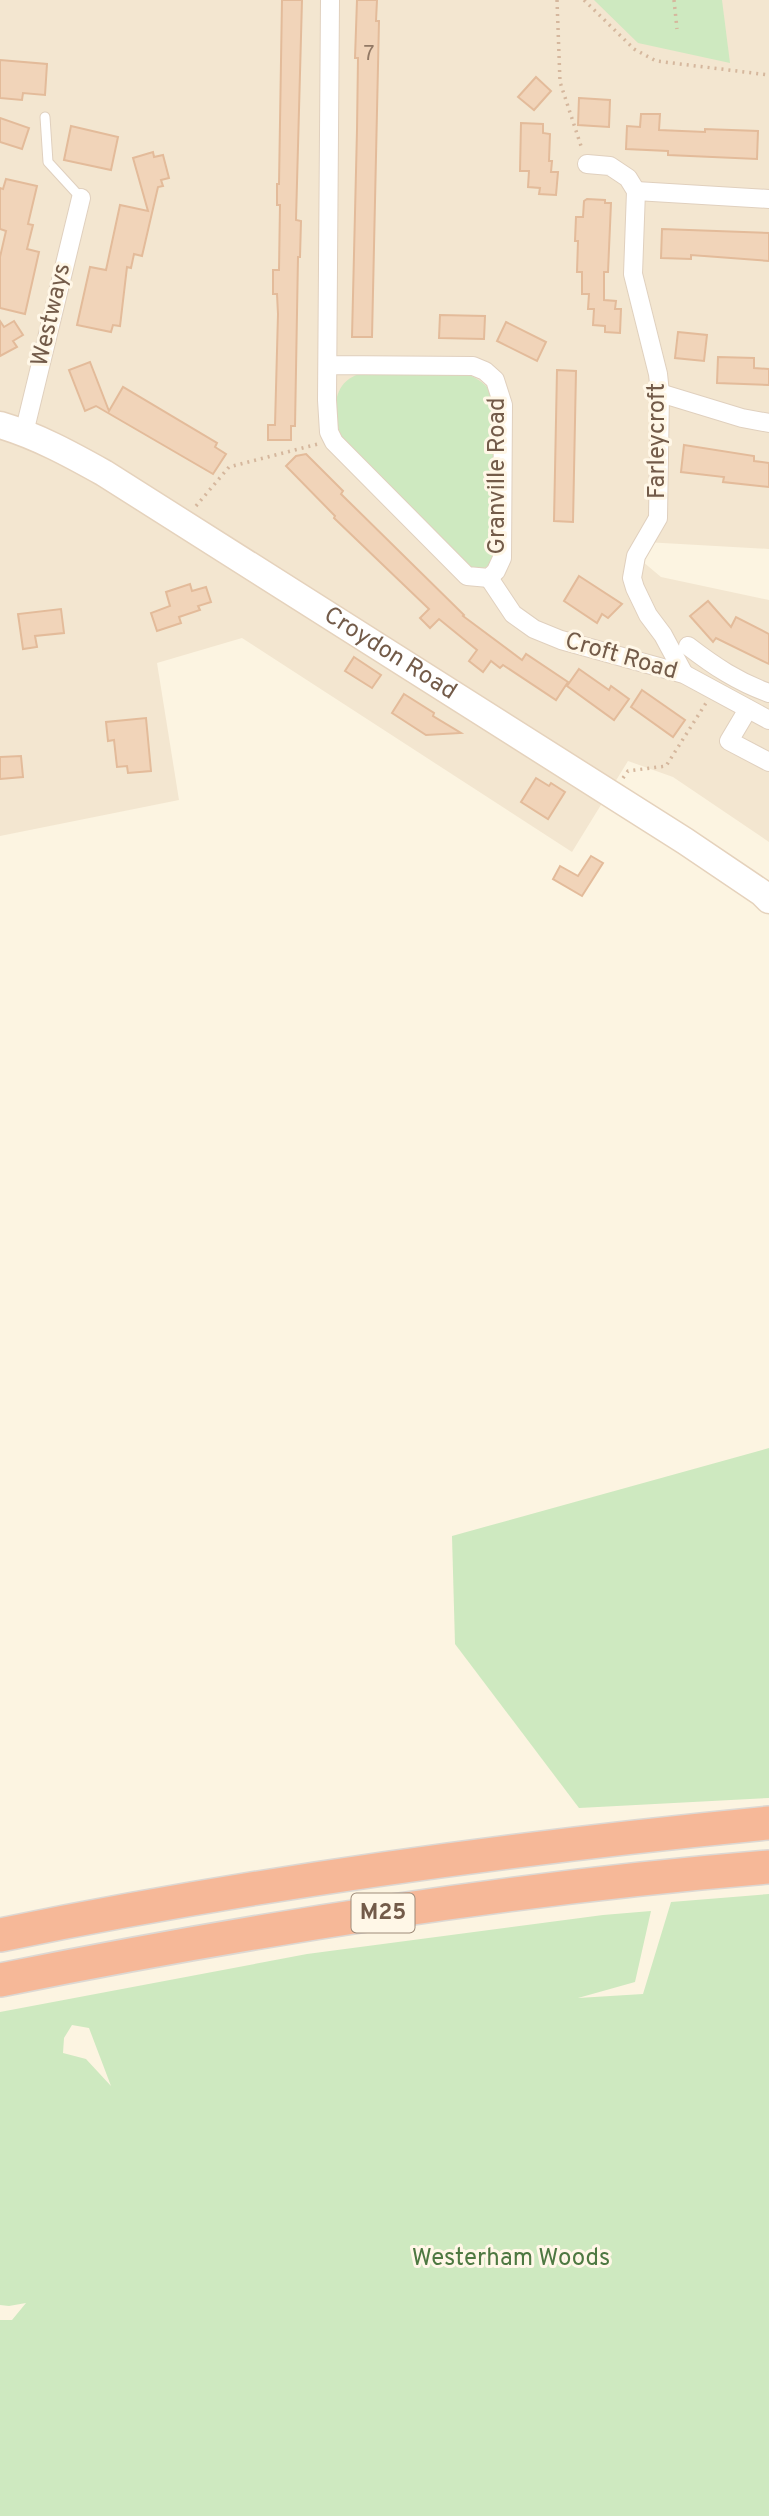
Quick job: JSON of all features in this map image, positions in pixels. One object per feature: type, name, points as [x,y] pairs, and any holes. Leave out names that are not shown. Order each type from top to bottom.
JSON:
[{"type":"highway","name":"M25","points":[[0,1935],[226,1893],[423,1863],[769,1823]]},
{"type":"highway","name":"M25","points":[[0,1980],[194,1943],[381,1913],[571,1888],[769,1867]]},
{"type":"main road","name":"Croydon Road","points":[[12,429],[104,472],[612,794],[769,900]]},
{"type":"street","points":[[330,0],[328,423],[333,440]]},
{"type":"street","points":[[587,164],[610,166],[628,178],[636,191],[769,199]]},
{"type":"street","name":"Farleycroft","points":[[636,191],[633,274],[658,374],[660,393],[658,518],[636,556],[632,578],[648,615],[663,635],[684,674]]},
{"type":"street","name":"Westways","points":[[12,429],[80,198]]},
{"type":"street","name":"Granville Road","points":[[328,365],[473,366],[485,371],[495,380],[503,405],[502,558],[496,571],[489,578],[467,576],[333,440]]},
{"type":"street","points":[[660,393],[742,418],[769,423]]},
{"type":"street","name":"Croft Road","points":[[489,578],[513,614],[534,629],[561,640],[684,674],[769,720]]},
{"type":"street","points":[[688,646],[725,674],[745,685],[769,693]]},
{"type":"street","points":[[748,709],[729,741],[769,762]]},
{"type":"lane","points":[[45,117],[48,162],[80,198]]},
{"type":"path","points":[[557,0],[561,82],[587,164]]},
{"type":"path","points":[[584,0],[634,49],[656,61],[769,75]]},
{"type":"path","points":[[674,0],[677,29]]},
{"type":"path","points":[[183,522],[229,467],[333,440]]},
{"type":"path","points":[[612,794],[628,771],[666,766],[713,692]]},
{"type":"shaded area","points":[[0,0],[769,0],[769,549],[645,542],[636,556],[661,577],[769,600],[769,842],[673,777],[628,761],[572,852],[242,638],[157,663],[179,800],[0,836]]},
{"type":"green space","points":[[594,0],[722,0],[730,63],[638,43]]},
{"type":"green space","points":[[373,371],[469,375],[486,385],[492,393],[496,401],[494,558],[487,566],[470,567],[341,436],[336,413],[338,393],[350,378]]},
{"type":"green space","points":[[769,1448],[769,1798],[579,1808],[455,1644],[452,1536]]},
{"type":"green space","name":"Westerham Woods","points":[[769,1894],[769,2516],[0,2516],[0,2320],[12,2320],[26,2303],[0,2305],[0,2012],[307,1954],[651,1911],[635,1982],[578,1998],[643,1994],[671,1902]],"holes":[[[72,2025],[89,2028],[111,2086],[86,2059],[63,2053],[64,2038]]]},
{"type":"building","points":[[282,0],[302,0],[296,220],[301,221],[295,426],[291,426],[291,440],[268,440],[268,425],[275,425],[278,314],[277,294],[273,294],[273,270],[279,270],[280,205],[277,205],[277,184]]},
{"type":"building","points":[[357,0],[377,0],[376,21],[379,21],[372,337],[352,337]]},
{"type":"building","points":[[0,60],[47,64],[45,95],[23,93],[22,100],[0,98]]},
{"type":"building","points":[[536,77],[551,91],[534,110],[518,97]]},
{"type":"building","points":[[579,98],[610,100],[609,127],[578,125]]},
{"type":"building","points":[[641,114],[660,114],[659,130],[758,131],[757,159],[668,155],[668,151],[626,149],[627,126],[640,127]]},
{"type":"building","points":[[0,118],[29,128],[22,149],[0,142]]},
{"type":"building","points":[[521,123],[543,124],[543,133],[550,134],[551,172],[558,172],[556,195],[539,194],[540,188],[528,187],[529,171],[520,171]]},
{"type":"building","points":[[71,126],[118,137],[111,170],[64,160]]},
{"type":"building","points":[[153,152],[154,157],[163,155],[169,178],[161,180],[163,186],[158,187],[142,256],[134,254],[131,268],[127,267],[120,326],[113,325],[111,332],[77,325],[90,267],[106,270],[120,205],[148,211],[133,158]]},
{"type":"building","points":[[6,179],[37,186],[28,224],[33,225],[27,249],[39,252],[25,314],[0,308],[0,257],[6,231],[0,229],[0,188],[3,189]]},
{"type":"building","points":[[587,199],[611,203],[604,300],[616,301],[615,309],[621,309],[620,333],[605,332],[605,326],[593,325],[594,309],[588,309],[589,294],[582,294],[582,272],[577,272],[576,217],[583,217],[584,201]]},
{"type":"building","points":[[662,229],[769,233],[769,261],[691,255],[691,259],[661,258]]},
{"type":"building","points":[[440,315],[485,316],[484,339],[439,338]]},
{"type":"building","points":[[0,321],[4,327],[14,321],[23,335],[13,341],[17,347],[0,356]]},
{"type":"building","points":[[506,322],[546,342],[537,361],[497,341]]},
{"type":"building","points":[[678,332],[707,335],[704,361],[675,358]]},
{"type":"building","points":[[718,357],[754,358],[754,368],[769,369],[769,385],[717,383]]},
{"type":"building","points":[[90,362],[109,411],[123,387],[217,443],[215,447],[226,454],[213,474],[96,406],[85,411],[69,370]]},
{"type":"building","points":[[557,370],[576,371],[573,522],[554,521]]},
{"type":"building","points":[[684,445],[754,456],[754,461],[769,463],[769,487],[723,482],[724,477],[681,472]]},
{"type":"building","points":[[306,454],[343,491],[341,494],[463,616],[522,660],[526,654],[568,682],[556,700],[503,665],[500,668],[491,661],[483,672],[469,661],[477,650],[439,619],[430,628],[420,618],[429,609],[334,518],[286,466],[296,456]]},
{"type":"building","points":[[579,576],[622,604],[608,618],[602,614],[597,623],[564,601]]},
{"type":"building","points":[[190,584],[192,591],[206,587],[211,602],[198,606],[200,610],[179,617],[181,623],[157,631],[151,613],[170,606],[166,592]]},
{"type":"building","points":[[708,601],[731,627],[736,617],[769,634],[769,664],[716,638],[713,642],[690,616]]},
{"type":"building","points":[[61,609],[64,633],[35,636],[37,647],[23,649],[18,614]]},
{"type":"building","points":[[354,657],[381,675],[372,688],[345,671]]},
{"type":"building","points":[[579,669],[609,690],[611,686],[629,699],[614,720],[567,686]]},
{"type":"building","points":[[642,690],[685,720],[673,737],[631,707]]},
{"type":"building","points":[[404,694],[461,733],[426,735],[392,713]]},
{"type":"building","points":[[146,718],[151,771],[128,773],[127,766],[117,767],[114,740],[108,741],[106,722]]},
{"type":"building","points":[[21,756],[23,777],[0,779],[0,757]]},
{"type":"building","points":[[536,778],[565,792],[548,819],[521,802]]},
{"type":"building","points":[[591,856],[603,863],[582,896],[553,879],[560,866],[578,876]]}]
